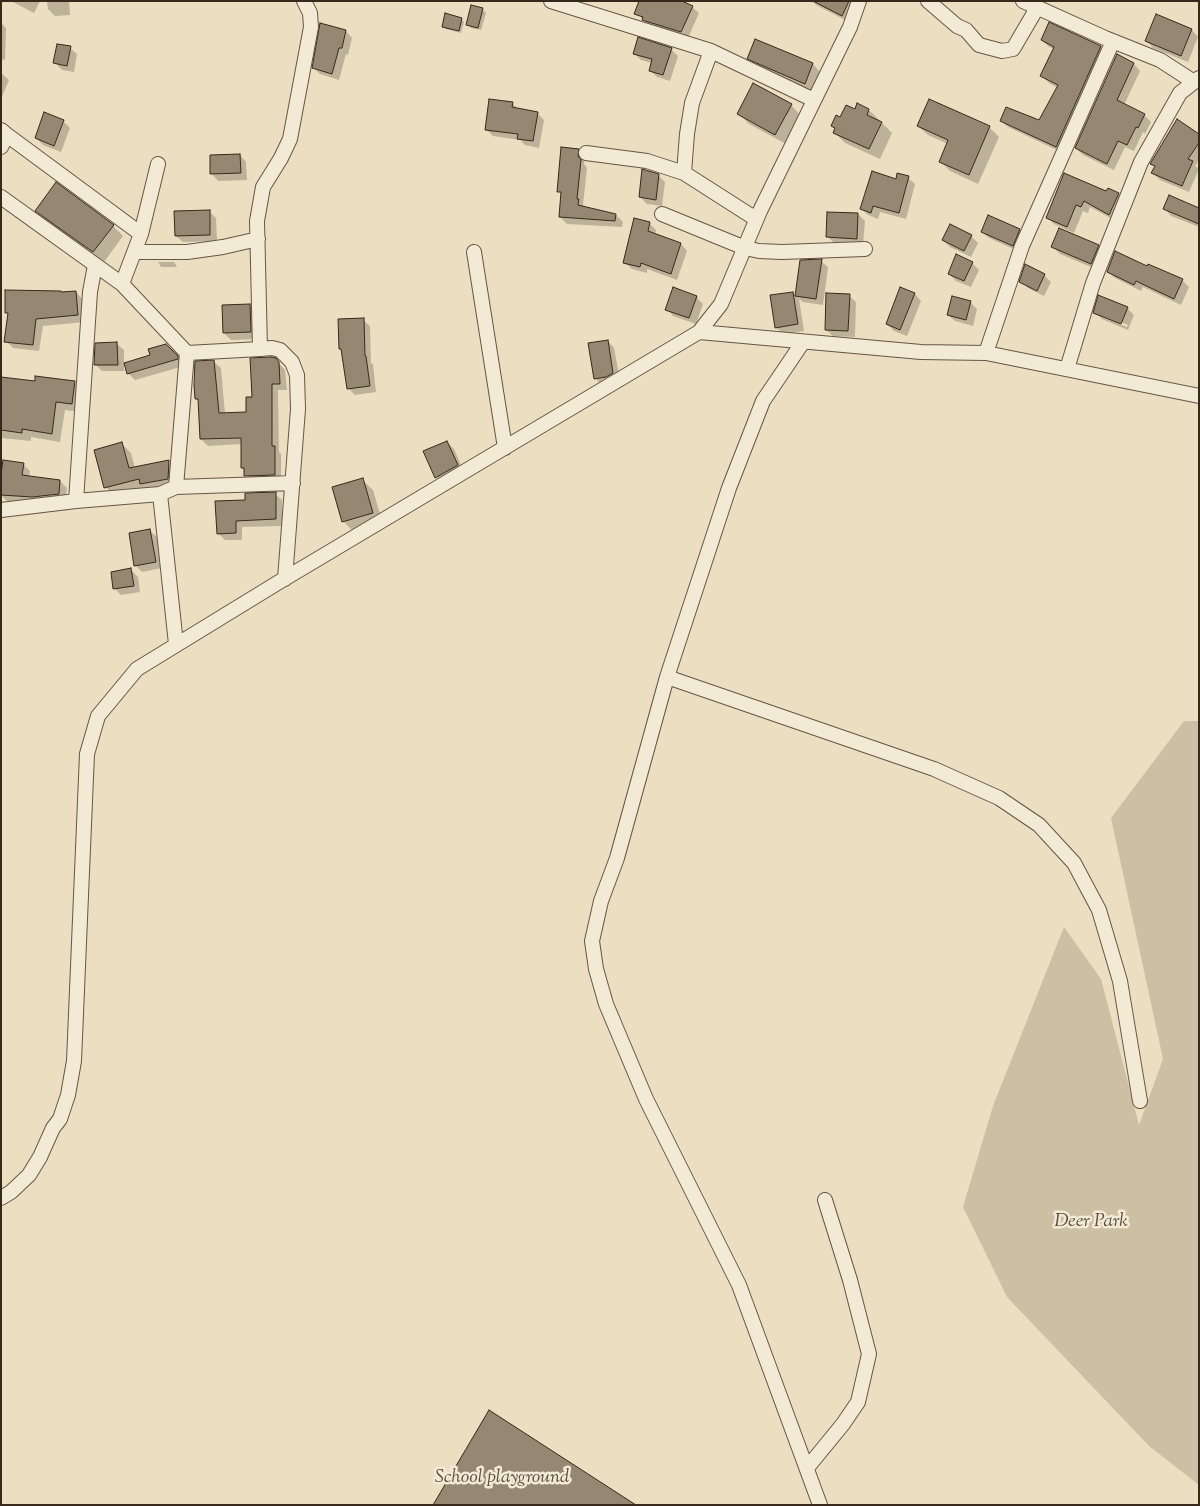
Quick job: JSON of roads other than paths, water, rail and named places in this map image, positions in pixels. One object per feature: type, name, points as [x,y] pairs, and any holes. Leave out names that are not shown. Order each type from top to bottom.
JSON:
[{"type":"street","points":[[260,350],[257,221],[263,188],[290,139],[311,27],[310,14],[304,1]]},
{"type":"street","points":[[551,1],[711,51],[814,100]]},
{"type":"street","points":[[1,1198],[12,1192],[29,1175],[60,1118],[68,1095],[74,1061],[87,754],[98,716],[137,669],[176,644],[699,332],[721,304],[756,219],[850,27],[859,1]]},
{"type":"street","points":[[928,1],[957,26],[966,30],[979,45],[1002,51],[1013,49],[1037,8]]},
{"type":"street","points":[[1023,1],[1160,60],[1196,80],[1180,93],[1141,162],[1093,283],[1067,369]]},
{"type":"street","points":[[986,353],[1022,246],[1113,41]]},
{"type":"street","points":[[684,173],[692,103],[711,51]]},
{"type":"street","points":[[3,137],[141,234]]},
{"type":"street","points":[[586,153],[647,161],[684,173],[756,219]]},
{"type":"street","points":[[122,284],[141,234],[158,164]]},
{"type":"street","points":[[2,201],[122,284],[187,353],[176,487]]},
{"type":"street","points":[[662,214],[744,248],[759,251],[865,249]]},
{"type":"street","points":[[134,252],[187,252],[258,239]]},
{"type":"street","points":[[474,252],[505,448]]},
{"type":"street","points":[[76,502],[90,292],[95,265]]},
{"type":"street","points":[[699,332],[921,352],[986,353],[1199,396]]},
{"type":"street","points":[[803,342],[763,401],[728,488],[667,677],[616,858],[600,901],[592,941],[596,969],[606,1004],[646,1100],[739,1285],[820,1505]]},
{"type":"street","points":[[187,353],[272,348],[280,350],[292,362],[297,375],[298,409],[285,579]]},
{"type":"street","points":[[1,510],[160,494],[176,487],[293,483]]},
{"type":"street","points":[[160,494],[176,644]]},
{"type":"street","points":[[667,677],[934,769],[1000,798],[1039,825],[1074,863],[1099,910],[1120,981],[1140,1101]]},
{"type":"street","points":[[807,1468],[843,1424],[858,1402],[869,1354],[850,1280],[825,1200]]},
{"type":"park label","name":"Deer Park","points":[[1091,1223]]},
{"type":"park label","name":"School playground","points":[[502,1479]]}]
